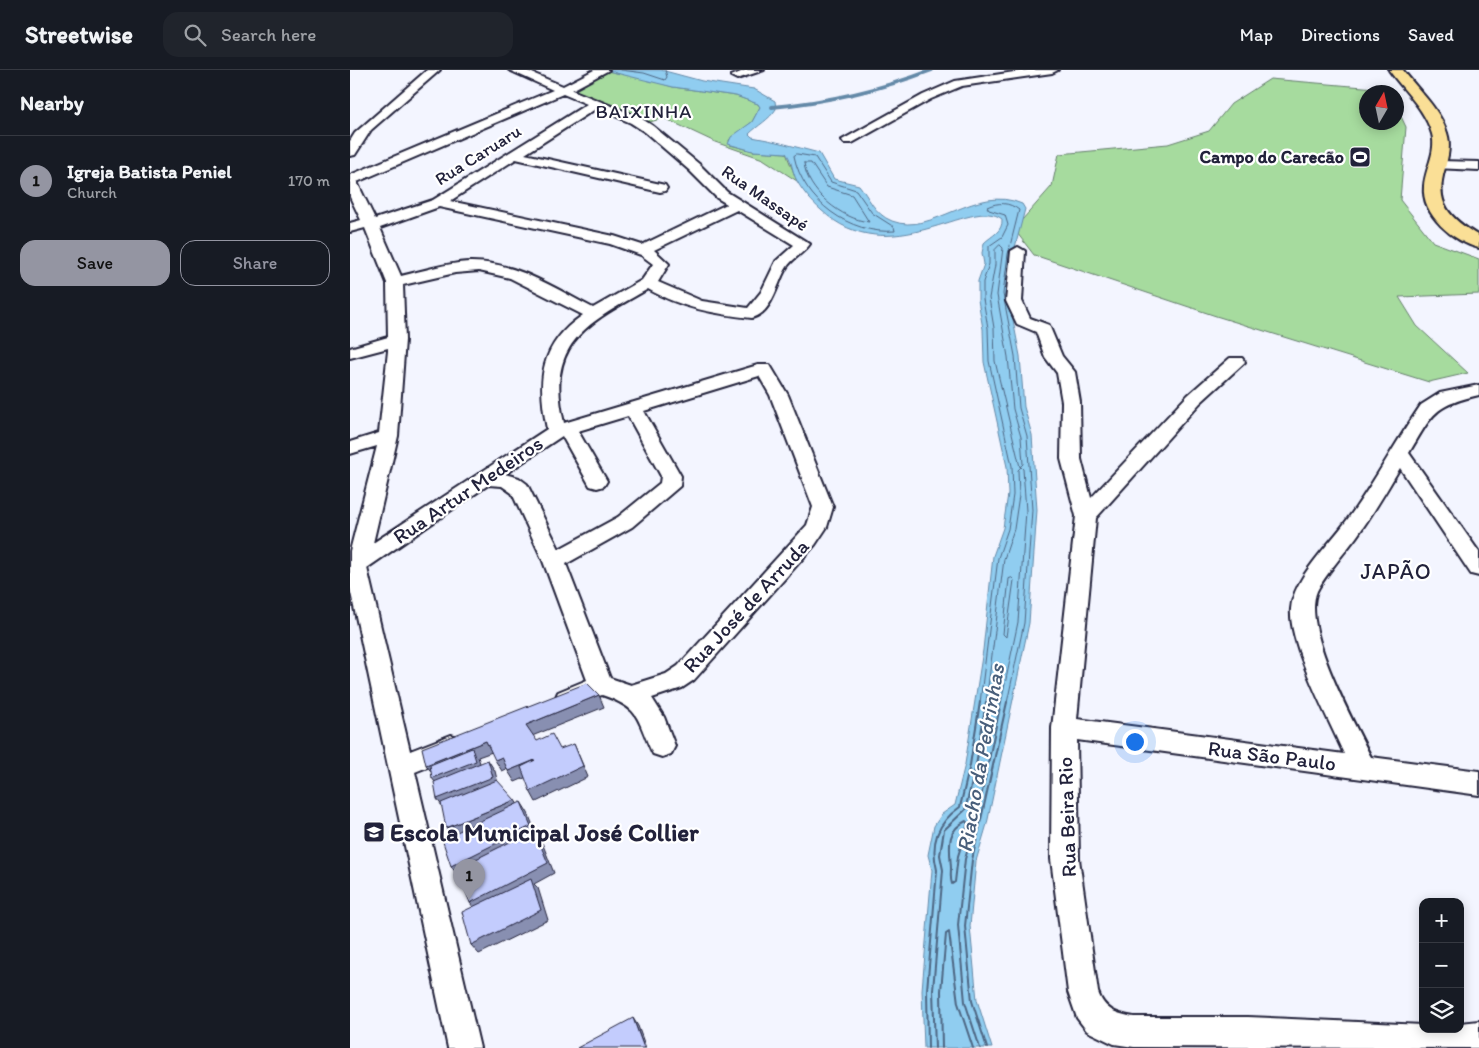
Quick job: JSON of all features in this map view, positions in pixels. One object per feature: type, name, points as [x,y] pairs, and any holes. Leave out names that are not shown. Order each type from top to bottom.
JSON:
[{"type":"main road","points":[[1397,70],[1436,122],[1442,147],[1439,165],[1432,186],[1434,202],[1441,215],[1454,228],[1479,243]]},
{"type":"street","points":[[350,152],[359,136],[367,127],[434,70]]},
{"type":"street","points":[[515,70],[563,90]]},
{"type":"street","points":[[464,1048],[353,568],[369,524],[389,436],[397,340],[395,282],[372,224],[351,188],[563,90],[602,70]]},
{"type":"street","points":[[737,76],[758,70]]},
{"type":"street","points":[[848,140],[928,97],[959,83],[1052,70]]},
{"type":"street","name":"Rua Massapé","points":[[563,90],[635,120],[649,129],[736,205],[803,244],[780,264],[768,293],[752,313],[694,305],[671,296],[648,283]]},
{"type":"street","name":"Rua Caruaru","points":[[350,228],[372,224],[438,203],[597,103]]},
{"type":"street","points":[[352,126],[367,127]]},
{"type":"street","points":[[514,155],[660,188]]},
{"type":"street","points":[[1439,165],[1479,166]]},
{"type":"street","name":"Rua Artur Medeiros","points":[[353,568],[484,478],[562,430],[553,419],[549,384],[554,362],[568,333],[593,314],[648,283],[659,270],[661,264],[657,258],[642,250],[591,234],[438,203]]},
{"type":"street","points":[[642,250],[736,205]]},
{"type":"street","name":"Rua Beira Rio","points":[[1018,251],[1014,301],[1023,321],[1043,329],[1054,357],[1066,372],[1071,402],[1071,459],[1086,516],[1066,683],[1064,728],[1066,867],[1083,992],[1088,1007],[1098,1020],[1114,1029],[1134,1032],[1248,1032],[1414,1041],[1479,1037]]},
{"type":"street","points":[[395,282],[453,269],[493,268],[516,276],[593,314]]},
{"type":"street","points":[[350,353],[397,340]]},
{"type":"street","points":[[1086,516],[1194,399],[1236,362]]},
{"type":"street","name":"Rua José de Arruda","points":[[631,695],[674,681],[686,673],[808,540],[821,518],[823,507],[779,395],[764,369],[634,409]]},
{"type":"street","points":[[1363,768],[1317,667],[1306,634],[1302,609],[1307,589],[1355,524],[1427,409],[1438,401],[1458,393],[1479,390]]},
{"type":"street","points":[[554,562],[625,522],[670,486],[671,476],[634,409],[562,430],[597,480]]},
{"type":"street","points":[[350,448],[389,436]]},
{"type":"street","points":[[1399,453],[1479,568]]},
{"type":"street","points":[[484,478],[505,479],[514,483],[520,489],[554,562],[601,685]]},
{"type":"street","points":[[546,707],[601,685],[631,695],[646,706],[654,719],[662,746]]},
{"type":"street","name":"Rua São Paulo","points":[[1064,728],[1479,783]]},
{"type":"street","points":[[400,767],[473,737]]},
{"type":"green space","points":[[607,71],[673,87],[736,96],[758,104],[760,107],[752,122],[729,140],[730,145],[753,151],[786,153],[797,181],[763,159],[715,142],[664,118],[650,122],[572,89]]},
{"type":"green space","points":[[1270,79],[1359,87],[1359,130],[1404,130],[1404,123],[1406,127],[1400,200],[1433,242],[1479,259],[1479,294],[1399,297],[1417,326],[1468,373],[1429,382],[1216,316],[1034,255],[1014,229],[1052,186],[1059,154],[1168,144],[1209,131],[1231,104]]},
{"type":"water","name":"Riacho da Pedrinhas","points":[[604,70],[661,70],[702,81],[754,89],[775,101],[776,109],[749,134],[752,137],[819,153],[834,179],[859,185],[876,210],[892,221],[907,224],[923,222],[971,204],[988,200],[1005,199],[1022,204],[1025,209],[1013,255],[1008,294],[1020,356],[1024,407],[1032,435],[1037,510],[1029,623],[987,824],[976,861],[970,926],[977,1000],[992,1048],[924,1048],[922,990],[932,870],[928,855],[934,826],[942,814],[955,805],[965,764],[983,650],[993,556],[1003,528],[1008,494],[1007,467],[984,362],[983,329],[978,300],[978,281],[984,264],[982,253],[984,243],[999,230],[1002,219],[988,214],[971,216],[901,234],[874,235],[847,228],[821,210],[808,197],[797,181],[790,159],[786,153],[753,151],[728,144],[731,137],[752,122],[760,107],[758,104],[736,96],[673,87]]},
{"type":"building","points":[[587,683],[599,695],[526,725],[537,741],[552,734],[560,749],[574,744],[583,766],[530,791],[521,767],[535,760],[508,771],[502,757],[495,760],[486,741],[426,765],[422,748]]},
{"type":"building","points":[[472,748],[476,761],[432,778],[430,765]]},
{"type":"building","points":[[488,760],[493,777],[437,799],[434,782]]},
{"type":"building","points":[[497,780],[515,800],[446,828],[441,803]]},
{"type":"building","points":[[521,802],[531,826],[451,866],[442,839]]},
{"type":"building","points":[[534,830],[548,863],[470,903],[458,868]]},
{"type":"building","points":[[531,879],[541,910],[471,945],[462,912]]},
{"type":"building","points":[[633,1018],[644,1048],[577,1048]]},
{"type":"waterway","points":[[772,107],[813,102],[853,94],[893,84],[932,70]]},
{"type":"place","name":"Campo do Carecão","points":[[1360,157]]},
{"type":"place","name":"Escola Municipal José Collier","points":[[374,832]]},
{"type":"place","name":"Igreja Batista Peniel","points":[[469,900]]},
{"type":"district","name":"BAIXINHA","points":[[644,111]]},
{"type":"district","name":"JAPÃO","points":[[1396,571]]}]
